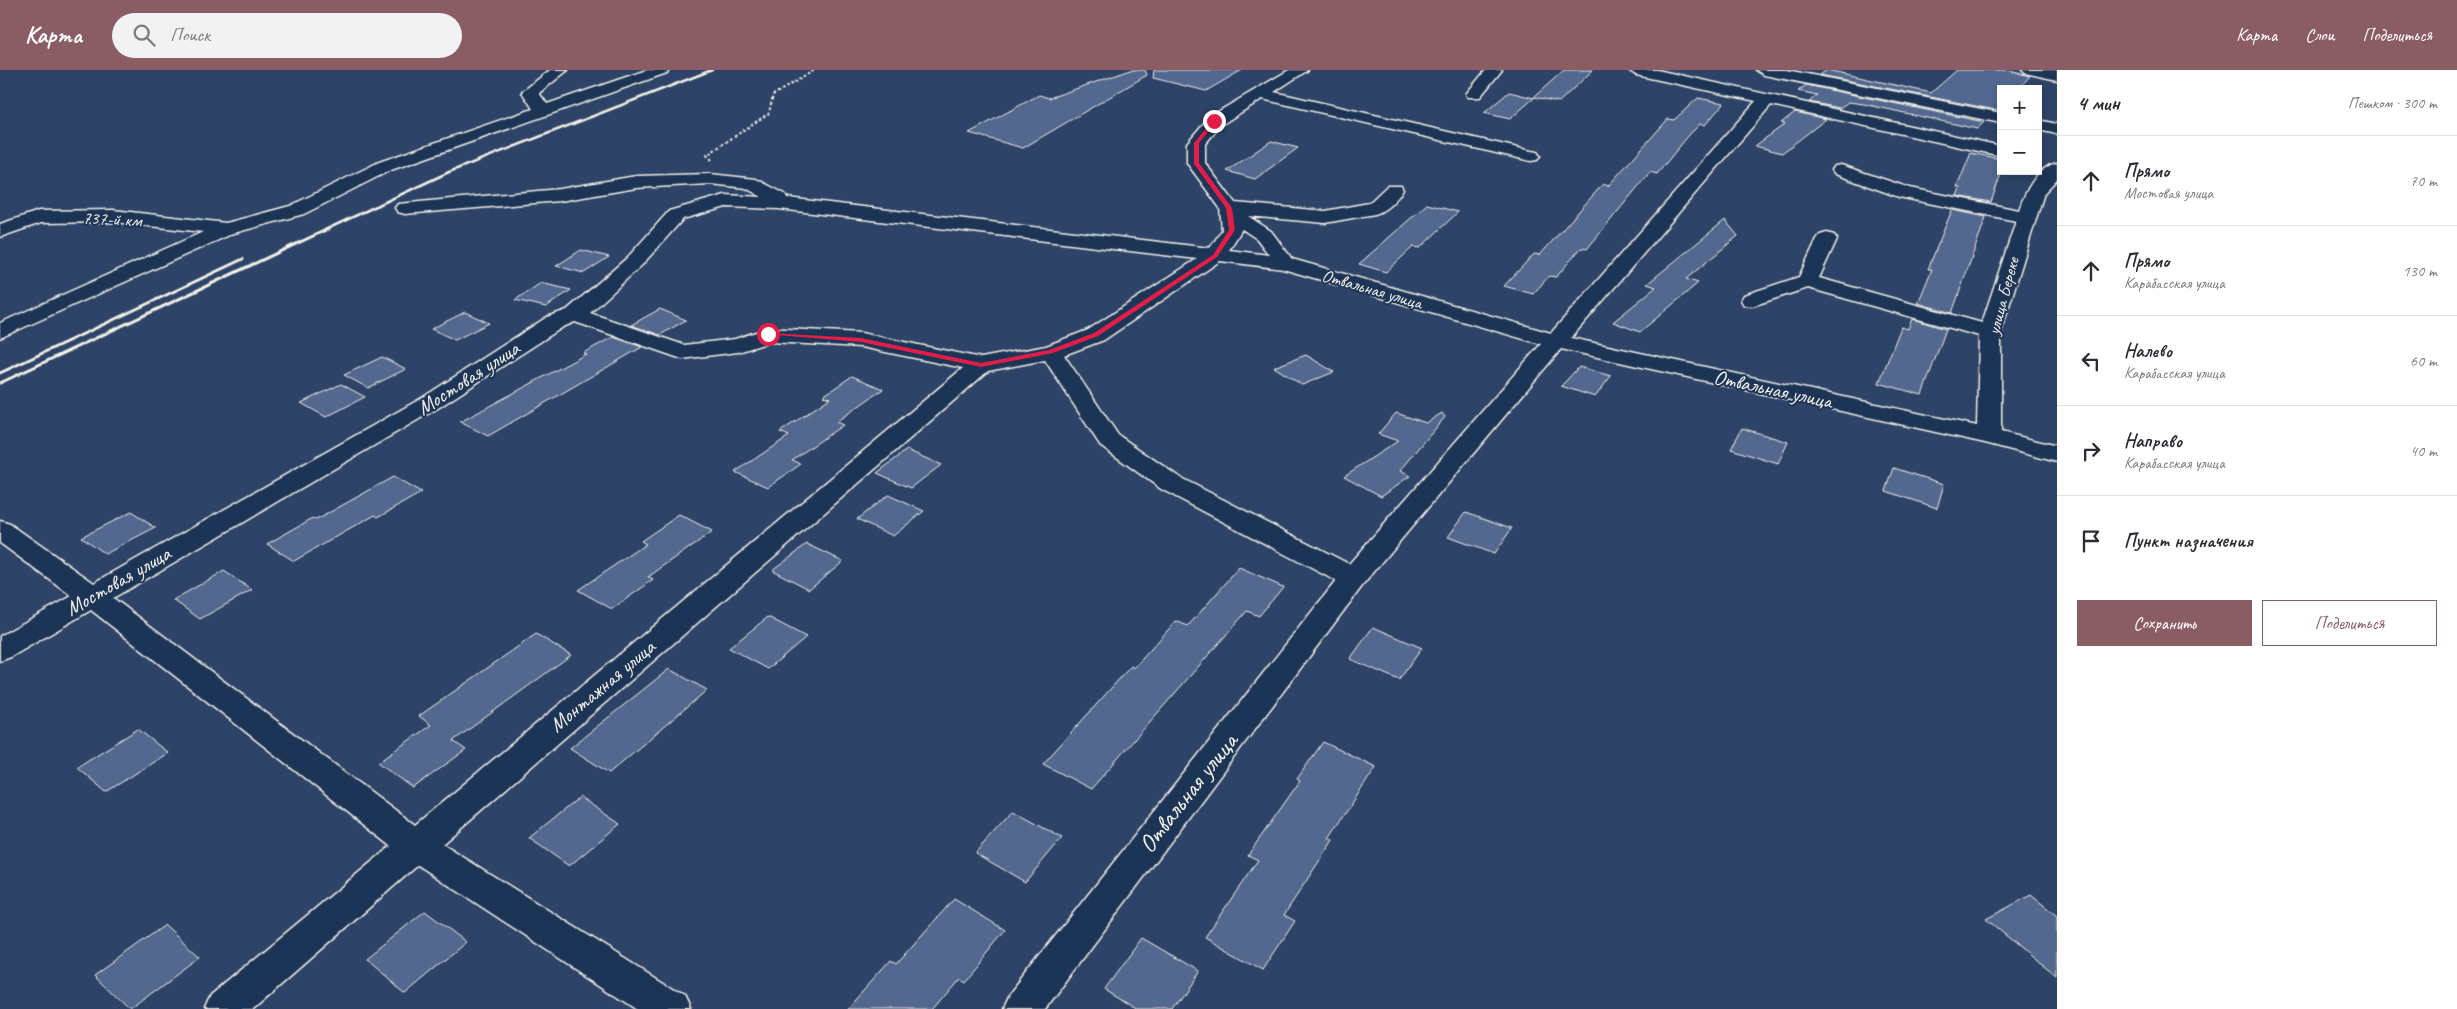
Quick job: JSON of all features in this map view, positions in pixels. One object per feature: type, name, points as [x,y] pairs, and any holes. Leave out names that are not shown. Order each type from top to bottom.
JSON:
[{"type":"street","points":[[543,111],[530,92],[560,70]]},
{"type":"street","points":[[0,331],[227,229],[297,210],[384,166],[662,70]]},
{"type":"street","points":[[1285,263],[1264,235],[1229,210],[1196,164],[1196,143],[1214,121],[1300,70]]},
{"type":"street","points":[[1474,94],[1494,70]]},
{"type":"street","points":[[1636,70],[1997,150]]},
{"type":"street","points":[[1764,70],[1997,117]]},
{"type":"street","points":[[2030,70],[2057,75]]},
{"type":"street","points":[[1260,94],[1531,156]]},
{"type":"street","name":"Отвальная улица","points":[[1022,1009],[1353,578],[1767,98]]},
{"type":"street","points":[[2042,126],[2057,129]]},
{"type":"street","points":[[2042,161],[2057,164]]},
{"type":"street","name":"улица Береке","points":[[1989,436],[1990,332],[2035,190],[2057,168]]},
{"type":"street","points":[[1841,170],[1906,193],[2026,217]]},
{"type":"street","points":[[405,208],[560,195],[636,182],[710,179],[750,183],[791,204]]},
{"type":"street","name":"Мостовая улица","points":[[0,650],[430,403],[555,322],[575,314],[635,261],[676,216],[697,197],[739,182]]},
{"type":"street","points":[[1229,210],[1325,217],[1375,208],[1394,190]]},
{"type":"street","name":"Отвальная улица","points":[[676,216],[725,201],[791,204],[1285,263],[1556,342],[1989,436],[2057,454]]},
{"type":"street","points":[[575,314],[682,352],[738,345],[768,334],[861,340],[981,365],[1051,352],[1096,335],[1215,256],[1232,230],[1229,210]]},
{"type":"street","name":"737-й км","points":[[0,231],[39,217],[113,216],[227,229]]},
{"type":"street","points":[[1807,281],[1827,239]]},
{"type":"street","points":[[1752,300],[1807,281],[1990,332]]},
{"type":"street","points":[[1051,352],[1109,440],[1170,483],[1353,578]]},
{"type":"street","name":"Монтажная улица","points":[[224,1009],[981,365]]},
{"type":"street","points":[[0,530],[92,596],[415,845],[671,1009]]},
{"type":"path","points":[[739,182],[707,155],[769,113],[773,94],[815,70]]},
{"type":"building","points":[[1131,70],[1145,70],[1147,75],[1023,148],[969,133],[1039,95],[1049,98]]},
{"type":"building","points":[[1154,70],[1242,70],[1206,91],[1153,78]]},
{"type":"building","points":[[1564,70],[1593,70],[1559,102],[1534,97]]},
{"type":"building","points":[[1827,70],[1931,93],[1957,70],[2005,70],[2030,76],[2022,85],[1997,85],[1996,110],[1820,75]]},
{"type":"building","points":[[1806,85],[1984,122],[1977,129],[1864,104],[1848,102],[1840,108],[1809,102],[1817,95],[1798,91]]},
{"type":"building","points":[[1509,92],[1534,98],[1510,119],[1484,113]]},
{"type":"building","points":[[1698,98],[1724,103],[1705,125],[1700,124],[1689,135],[1657,174],[1650,172],[1587,249],[1581,248],[1556,277],[1549,276],[1533,294],[1504,286],[1534,254],[1540,255],[1603,184],[1608,186],[1668,119],[1674,120]]},
{"type":"building","points":[[1795,112],[1826,119],[1782,153],[1755,146],[1785,124],[1781,123]]},
{"type":"building","points":[[1271,141],[1298,148],[1255,179],[1227,171]]},
{"type":"building","points":[[1971,153],[1997,158],[1997,175],[2001,175],[1991,202],[1957,196],[1960,188],[1957,187]]},
{"type":"building","points":[[1427,204],[1458,212],[1420,248],[1413,247],[1386,272],[1359,264]]},
{"type":"building","points":[[1952,210],[1986,217],[1952,313],[1918,303],[1932,269],[1928,269]]},
{"type":"building","points":[[1725,220],[1738,236],[1686,279],[1698,283],[1640,332],[1613,322],[1656,287],[1647,284]]},
{"type":"building","points":[[581,250],[609,257],[584,273],[556,266]]},
{"type":"building","points":[[541,283],[571,290],[546,307],[515,300]]},
{"type":"building","points":[[660,309],[686,320],[660,335],[631,325]]},
{"type":"building","points":[[465,312],[489,323],[455,340],[431,329]]},
{"type":"building","points":[[1912,319],[1946,329],[1922,395],[1879,383],[1901,327],[1908,329]]},
{"type":"building","points":[[613,337],[642,347],[488,436],[460,422],[586,354],[583,353]]},
{"type":"building","points":[[1306,355],[1334,372],[1302,385],[1274,367]]},
{"type":"building","points":[[382,357],[406,369],[368,388],[344,375]]},
{"type":"building","points":[[1579,367],[1611,376],[1595,397],[1561,386]]},
{"type":"building","points":[[852,376],[883,389],[836,422],[843,425],[792,460],[801,464],[768,487],[735,472],[789,436],[780,432],[830,398],[823,396]]},
{"type":"building","points":[[341,384],[365,397],[326,417],[301,403]]},
{"type":"building","points":[[1396,413],[1426,423],[1442,413],[1445,417],[1400,471],[1410,476],[1381,496],[1344,476],[1398,441],[1378,434]]},
{"type":"building","points":[[1742,428],[1788,442],[1778,464],[1731,449]]},
{"type":"building","points":[[907,450],[941,465],[911,488],[877,473]]},
{"type":"building","points":[[1894,468],[1944,484],[1937,508],[1886,491]]},
{"type":"building","points":[[393,477],[421,493],[378,517],[375,515],[294,561],[267,544],[313,518],[316,520]]},
{"type":"building","points":[[888,495],[924,511],[893,536],[857,519]]},
{"type":"building","points":[[131,512],[156,528],[105,554],[81,537]]},
{"type":"building","points":[[1466,512],[1512,528],[1494,554],[1448,537]]},
{"type":"building","points":[[679,515],[712,532],[648,577],[653,580],[612,609],[578,590],[646,544],[641,541]]},
{"type":"building","points":[[807,544],[843,561],[809,589],[772,570]]},
{"type":"building","points":[[1239,568],[1283,587],[1259,616],[1247,611],[1091,789],[1043,764],[1131,666],[1134,668],[1176,621],[1188,626]]},
{"type":"building","points":[[224,571],[252,590],[200,619],[173,600]]},
{"type":"building","points":[[768,617],[806,637],[768,669],[729,648]]},
{"type":"building","points":[[1373,627],[1422,648],[1399,680],[1350,659]]},
{"type":"building","points":[[536,634],[571,655],[453,741],[466,750],[413,788],[378,762],[431,725],[419,716]]},
{"type":"building","points":[[669,669],[707,690],[609,773],[570,748]]},
{"type":"building","points":[[138,729],[168,753],[106,792],[77,767]]},
{"type":"building","points":[[1323,742],[1376,767],[1329,838],[1333,840],[1284,915],[1295,921],[1263,970],[1205,937],[1258,860],[1248,855],[1300,781],[1297,779]]},
{"type":"building","points":[[580,797],[620,824],[569,866],[529,838]]},
{"type":"building","points":[[1013,811],[1062,838],[1025,882],[975,853]]},
{"type":"building","points":[[2031,895],[2057,916],[2057,978],[1986,919]]},
{"type":"building","points":[[954,899],[1005,930],[964,980],[959,977],[932,1009],[848,1009],[891,961],[896,964]]},
{"type":"building","points":[[425,911],[466,942],[405,993],[365,959]]},
{"type":"building","points":[[165,925],[200,957],[130,1009],[95,975]]},
{"type":"building","points":[[1141,938],[1198,971],[1172,1009],[1137,1009],[1104,989]]},
{"type":"railway","points":[[325,230],[449,172],[712,70]]},
{"type":"railway","points":[[0,383],[328,229]]},
{"type":"railway","points":[[0,373],[243,259]]},
{"type":"route","points":[[768,334],[861,340],[981,365],[1051,352],[1096,335],[1215,256],[1232,230],[1229,208],[1196,164],[1196,143],[1214,121]]}]
